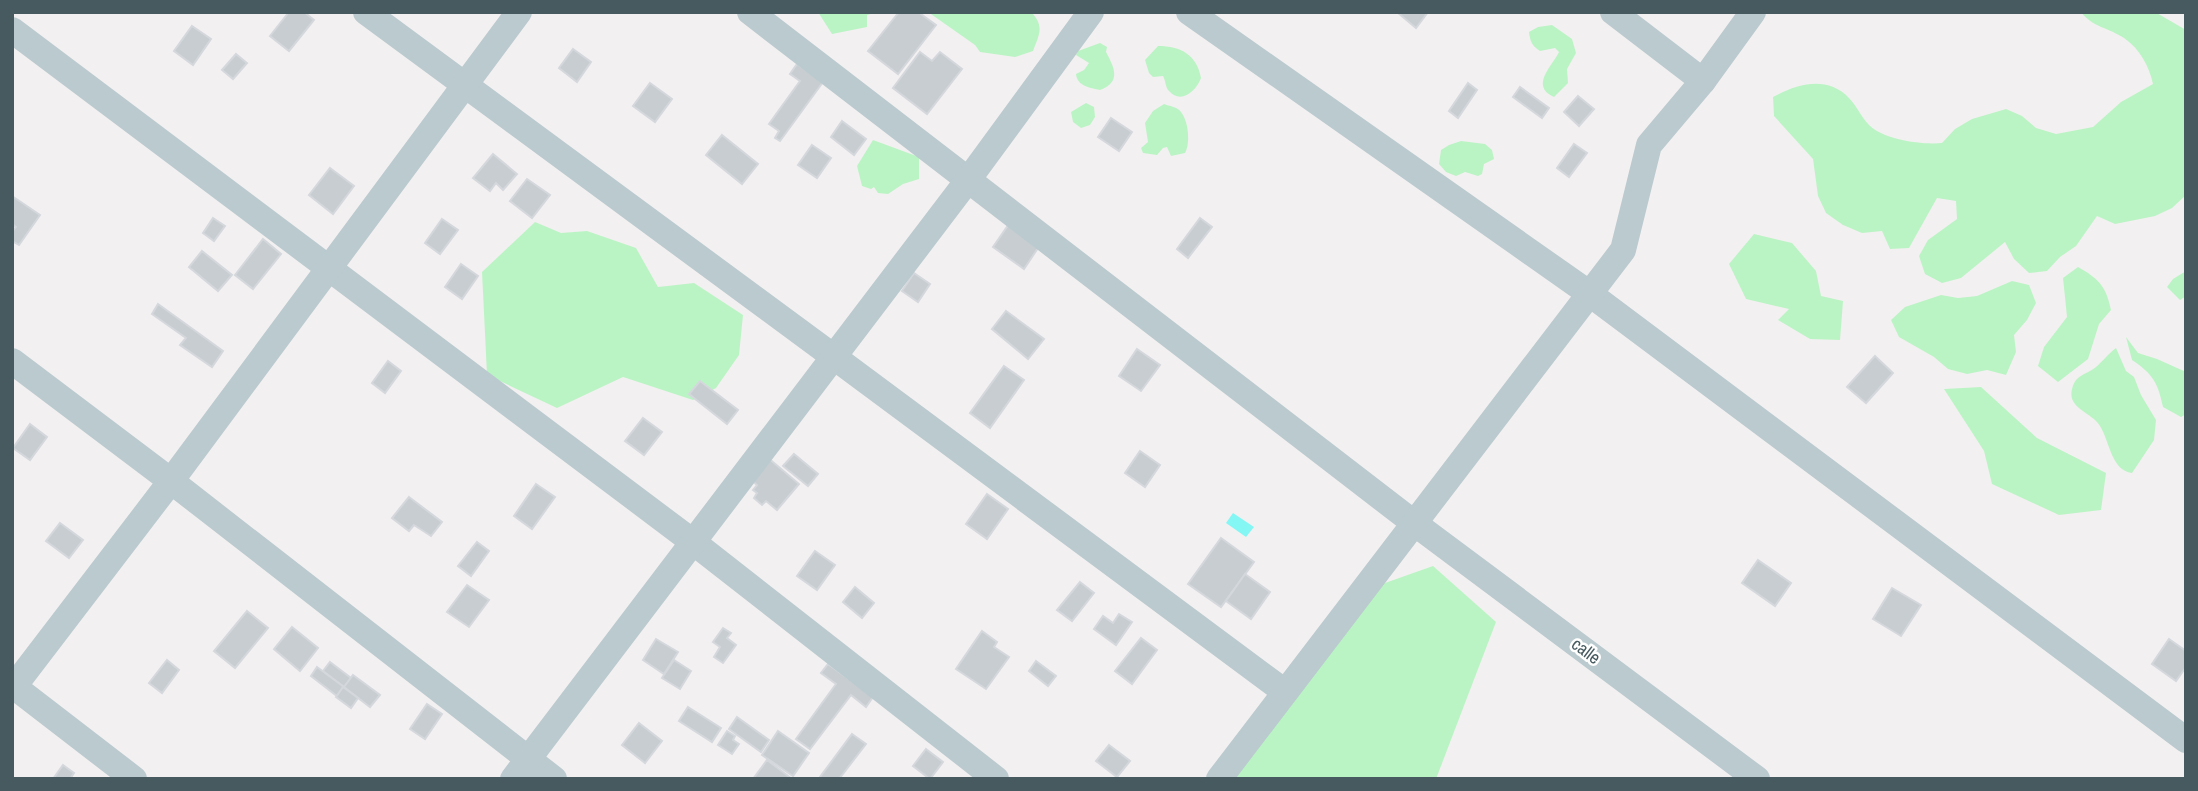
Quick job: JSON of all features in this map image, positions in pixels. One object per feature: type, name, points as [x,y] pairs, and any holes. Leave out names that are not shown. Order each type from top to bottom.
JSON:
[{"type":"street","points":[[366,12],[1285,692]]},
{"type":"street","points":[[134,779],[13,687],[171,481],[519,12]]},
{"type":"street","name":"calle","points":[[750,12],[1414,523],[1757,779]]},
{"type":"street","points":[[520,769],[968,180],[1091,12]]},
{"type":"street","points":[[1189,12],[1590,294],[2186,740]]},
{"type":"street","points":[[1612,12],[1703,81]]},
{"type":"street","points":[[1219,779],[1623,250],[1649,145],[1703,81],[1753,12]]},
{"type":"street","points":[[12,30],[693,542],[996,779]]},
{"type":"street","points":[[12,361],[171,481],[520,769],[554,779]]},
{"type":"green space","points":[[818,12],[878,12],[867,15],[867,27],[832,34]]},
{"type":"green space","points":[[928,12],[1031,12],[1038,22],[1039,35],[1033,51],[1015,57],[980,52],[975,45]]},
{"type":"green space","points":[[2081,12],[2155,12],[2186,30],[2186,195],[2172,208],[2155,216],[2115,224],[2097,216],[2076,246],[2060,257],[2047,271],[2029,273],[2014,259],[2005,242],[1961,278],[1942,283],[1925,274],[1919,256],[1928,240],[1957,219],[1956,201],[1937,198],[1909,248],[1890,249],[1882,231],[1862,233],[1843,225],[1826,213],[1818,196],[1813,159],[1774,116],[1773,97],[1792,88],[1812,84],[1831,86],[1849,98],[1866,122],[1876,130],[1893,138],[1924,143],[1942,143],[1955,129],[1972,119],[2006,109],[2022,116],[2036,128],[2056,134],[2093,127],[2121,102],[2153,84],[2146,64],[2135,47],[2124,38],[2090,21]]},
{"type":"green space","points":[[1552,25],[1572,39],[1576,53],[1567,69],[1568,83],[1554,97],[1543,87],[1543,81],[1559,52],[1555,48],[1540,51],[1532,43],[1529,32],[1538,27]]},
{"type":"green space","points":[[1100,43],[1107,47],[1114,78],[1107,87],[1100,90],[1085,86],[1079,81],[1076,74],[1084,70],[1089,63],[1076,55],[1078,51]]},
{"type":"green space","points":[[1158,46],[1181,50],[1196,63],[1201,78],[1188,94],[1178,97],[1174,95],[1168,89],[1163,76],[1153,77],[1149,73],[1145,60]]},
{"type":"green space","points":[[1086,103],[1094,107],[1095,117],[1090,125],[1081,128],[1073,122],[1071,112]]},
{"type":"green space","points":[[1164,104],[1178,109],[1183,116],[1187,126],[1187,149],[1185,153],[1171,156],[1167,147],[1157,155],[1143,153],[1141,148],[1148,142],[1145,123],[1153,111]]},
{"type":"green space","points":[[873,140],[919,157],[919,179],[903,184],[888,194],[878,193],[874,187],[871,189],[862,186],[857,166]]},
{"type":"green space","points":[[1461,141],[1485,144],[1492,150],[1494,159],[1484,164],[1482,174],[1478,176],[1465,172],[1456,176],[1446,172],[1439,164],[1441,150]]},
{"type":"green space","points":[[535,222],[561,233],[587,231],[636,248],[658,287],[694,283],[743,315],[739,355],[716,388],[693,400],[623,377],[557,408],[487,375],[482,272]]},
{"type":"green space","points":[[1754,234],[1792,243],[1816,271],[1821,296],[1843,301],[1840,340],[1810,339],[1778,320],[1789,309],[1746,299],[1729,264]]},
{"type":"green space","points":[[2078,267],[2100,284],[2107,295],[2111,310],[2099,324],[2088,359],[2058,382],[2038,366],[2044,347],[2067,317],[2063,278]]},
{"type":"green space","points":[[2186,271],[2186,296],[2180,300],[2167,287],[2173,279]]},
{"type":"green space","points":[[2012,281],[2029,285],[2036,303],[2027,320],[2014,335],[2016,352],[2006,375],[1987,370],[1967,374],[1948,369],[1934,357],[1899,337],[1891,320],[1905,307],[1941,295],[1958,298],[1977,296]]},
{"type":"green space","points":[[2126,337],[2138,353],[2186,372],[2186,414],[2181,417],[2163,407],[2154,380],[2132,360]]},
{"type":"green space","points":[[2116,348],[2126,371],[2134,377],[2156,420],[2154,440],[2132,473],[2125,471],[2115,461],[2100,426],[2077,406],[2071,396],[2074,382],[2096,367]]},
{"type":"green space","points":[[1981,387],[2037,438],[2106,473],[2101,510],[2059,515],[1992,484],[1984,451],[1944,389]]},
{"type":"green space","points":[[1433,566],[1496,622],[1436,779],[1211,779],[1368,589]]},
{"type":"water","points":[[1233,513],[1254,527],[1246,537],[1226,523]]},
{"type":"building","points":[[289,12],[304,12],[314,20],[289,51],[270,36]]},
{"type":"building","points":[[899,12],[918,12],[936,25],[898,74],[868,51]]},
{"type":"building","points":[[1397,12],[1428,12],[1416,28]]},
{"type":"building","points":[[192,26],[211,39],[193,65],[174,51]]},
{"type":"building","points":[[573,49],[591,62],[577,82],[559,68]]},
{"type":"building","points":[[920,52],[932,61],[940,52],[962,69],[927,114],[893,88]]},
{"type":"building","points":[[236,54],[247,63],[233,79],[222,70]]},
{"type":"building","points":[[797,64],[823,82],[780,141],[775,138],[779,131],[769,124],[800,81],[790,74]]},
{"type":"building","points":[[650,83],[672,99],[655,122],[633,106]]},
{"type":"building","points":[[1468,83],[1477,90],[1458,118],[1449,111]]},
{"type":"building","points":[[1520,87],[1549,108],[1542,118],[1513,97]]},
{"type":"building","points":[[1578,96],[1594,109],[1579,126],[1564,112]]},
{"type":"building","points":[[1111,118],[1132,132],[1119,151],[1098,137]]},
{"type":"building","points":[[842,121],[866,139],[854,155],[831,137]]},
{"type":"building","points":[[722,135],[758,164],[742,184],[706,155]]},
{"type":"building","points":[[1574,144],[1587,153],[1569,177],[1557,168]]},
{"type":"building","points":[[812,145],[831,158],[817,178],[798,165]]},
{"type":"building","points":[[493,154],[517,174],[503,190],[496,183],[490,191],[473,178]]},
{"type":"building","points":[[330,168],[354,186],[333,214],[309,195]]},
{"type":"building","points":[[527,179],[550,195],[532,218],[510,201]]},
{"type":"building","points":[[12,196],[40,215],[19,245],[12,241],[12,232],[16,227],[12,224]]},
{"type":"building","points":[[213,218],[225,226],[214,241],[203,233]]},
{"type":"building","points":[[1200,218],[1212,227],[1188,258],[1177,249]]},
{"type":"building","points":[[442,219],[458,230],[440,254],[425,243]]},
{"type":"building","points":[[1009,224],[1040,245],[1024,269],[993,247]]},
{"type":"building","points":[[263,239],[281,254],[253,289],[235,275]]},
{"type":"building","points":[[202,251],[232,275],[218,291],[189,267]]},
{"type":"building","points":[[461,264],[478,276],[462,299],[445,287]]},
{"type":"building","points":[[914,273],[930,284],[918,302],[902,291]]},
{"type":"building","points":[[158,304],[223,351],[212,367],[180,345],[186,338],[152,314]]},
{"type":"building","points":[[1006,311],[1044,339],[1028,359],[992,329]]},
{"type":"building","points":[[1137,349],[1160,365],[1141,391],[1119,376]]},
{"type":"building","points":[[1875,356],[1893,373],[1866,403],[1847,387]]},
{"type":"building","points":[[388,361],[401,371],[385,393],[372,383]]},
{"type":"building","points":[[1004,366],[1024,380],[990,428],[970,413]]},
{"type":"building","points":[[700,381],[738,410],[727,424],[689,394]]},
{"type":"building","points":[[643,418],[662,432],[644,455],[625,441]]},
{"type":"building","points":[[30,424],[47,437],[30,460],[13,448]]},
{"type":"building","points":[[1140,451],[1160,465],[1145,487],[1125,473]]},
{"type":"building","points":[[794,454],[818,474],[808,486],[783,466]]},
{"type":"building","points":[[767,457],[799,484],[777,510],[766,501],[762,505],[754,498],[757,493],[753,490],[757,485],[749,478]]},
{"type":"building","points":[[536,484],[555,497],[532,529],[514,516]]},
{"type":"building","points":[[987,494],[1008,509],[987,539],[966,524]]},
{"type":"building","points":[[409,497],[442,522],[431,536],[414,525],[409,531],[392,518]]},
{"type":"building","points":[[60,523],[83,540],[69,558],[46,541]]},
{"type":"building","points":[[1221,538],[1254,562],[1221,607],[1188,584]]},
{"type":"building","points":[[477,542],[489,551],[471,576],[458,566]]},
{"type":"building","points":[[815,551],[835,565],[817,590],[797,576]]},
{"type":"building","points":[[1758,560],[1791,583],[1775,606],[1742,583]]},
{"type":"building","points":[[1245,574],[1270,592],[1251,619],[1226,601]]},
{"type":"building","points":[[1080,582],[1094,593],[1072,621],[1057,610]]},
{"type":"building","points":[[467,585],[489,600],[469,627],[447,612]]},
{"type":"building","points":[[855,587],[874,603],[862,618],[843,602]]},
{"type":"building","points":[[1892,588],[1921,605],[1901,636],[1873,619]]},
{"type":"building","points":[[247,611],[268,628],[235,668],[214,651]]},
{"type":"building","points":[[1119,614],[1132,622],[1116,645],[1094,629],[1103,616],[1113,623]]},
{"type":"building","points":[[292,627],[318,648],[300,671],[274,649]]},
{"type":"building","points":[[723,628],[731,633],[727,638],[736,645],[723,663],[714,657],[720,647],[713,642]]},
{"type":"building","points":[[982,631],[997,642],[994,647],[1009,657],[986,689],[956,669]]},
{"type":"building","points":[[1141,638],[1157,650],[1132,684],[1115,671]]},
{"type":"building","points":[[656,639],[678,652],[664,674],[643,660]]},
{"type":"building","points":[[2169,639],[2186,651],[2186,667],[2176,681],[2152,664]]},
{"type":"building","points":[[167,660],[179,670],[162,693],[149,683]]},
{"type":"building","points":[[674,660],[691,671],[680,689],[662,678]]},
{"type":"building","points":[[1036,661],[1056,676],[1048,686],[1029,671]]},
{"type":"building","points":[[330,662],[351,678],[344,687],[323,671]]},
{"type":"building","points":[[828,664],[873,697],[866,707],[851,695],[810,749],[796,739],[836,684],[821,673]]},
{"type":"building","points":[[317,667],[344,687],[337,696],[311,676]]},
{"type":"building","points":[[353,675],[380,695],[370,707],[344,687]]},
{"type":"building","points":[[343,687],[358,698],[351,708],[336,697]]},
{"type":"building","points":[[427,704],[442,714],[425,739],[410,729]]},
{"type":"building","points":[[688,707],[721,728],[712,742],[679,721]]},
{"type":"building","points":[[737,717],[769,740],[761,752],[729,729]]},
{"type":"building","points":[[639,723],[662,741],[645,763],[622,745]]},
{"type":"building","points":[[727,731],[735,736],[733,740],[739,744],[732,754],[718,745]]},
{"type":"building","points":[[778,731],[809,753],[793,776],[762,755]]},
{"type":"building","points":[[852,734],[866,744],[839,779],[822,779],[820,777]]},
{"type":"building","points":[[1109,745],[1130,761],[1117,777],[1096,761]]},
{"type":"building","points":[[926,749],[943,762],[930,779],[913,766]]},
{"type":"building","points":[[767,760],[775,766],[792,779],[753,779]]},
{"type":"building","points":[[63,765],[74,773],[70,779],[53,779]]}]
